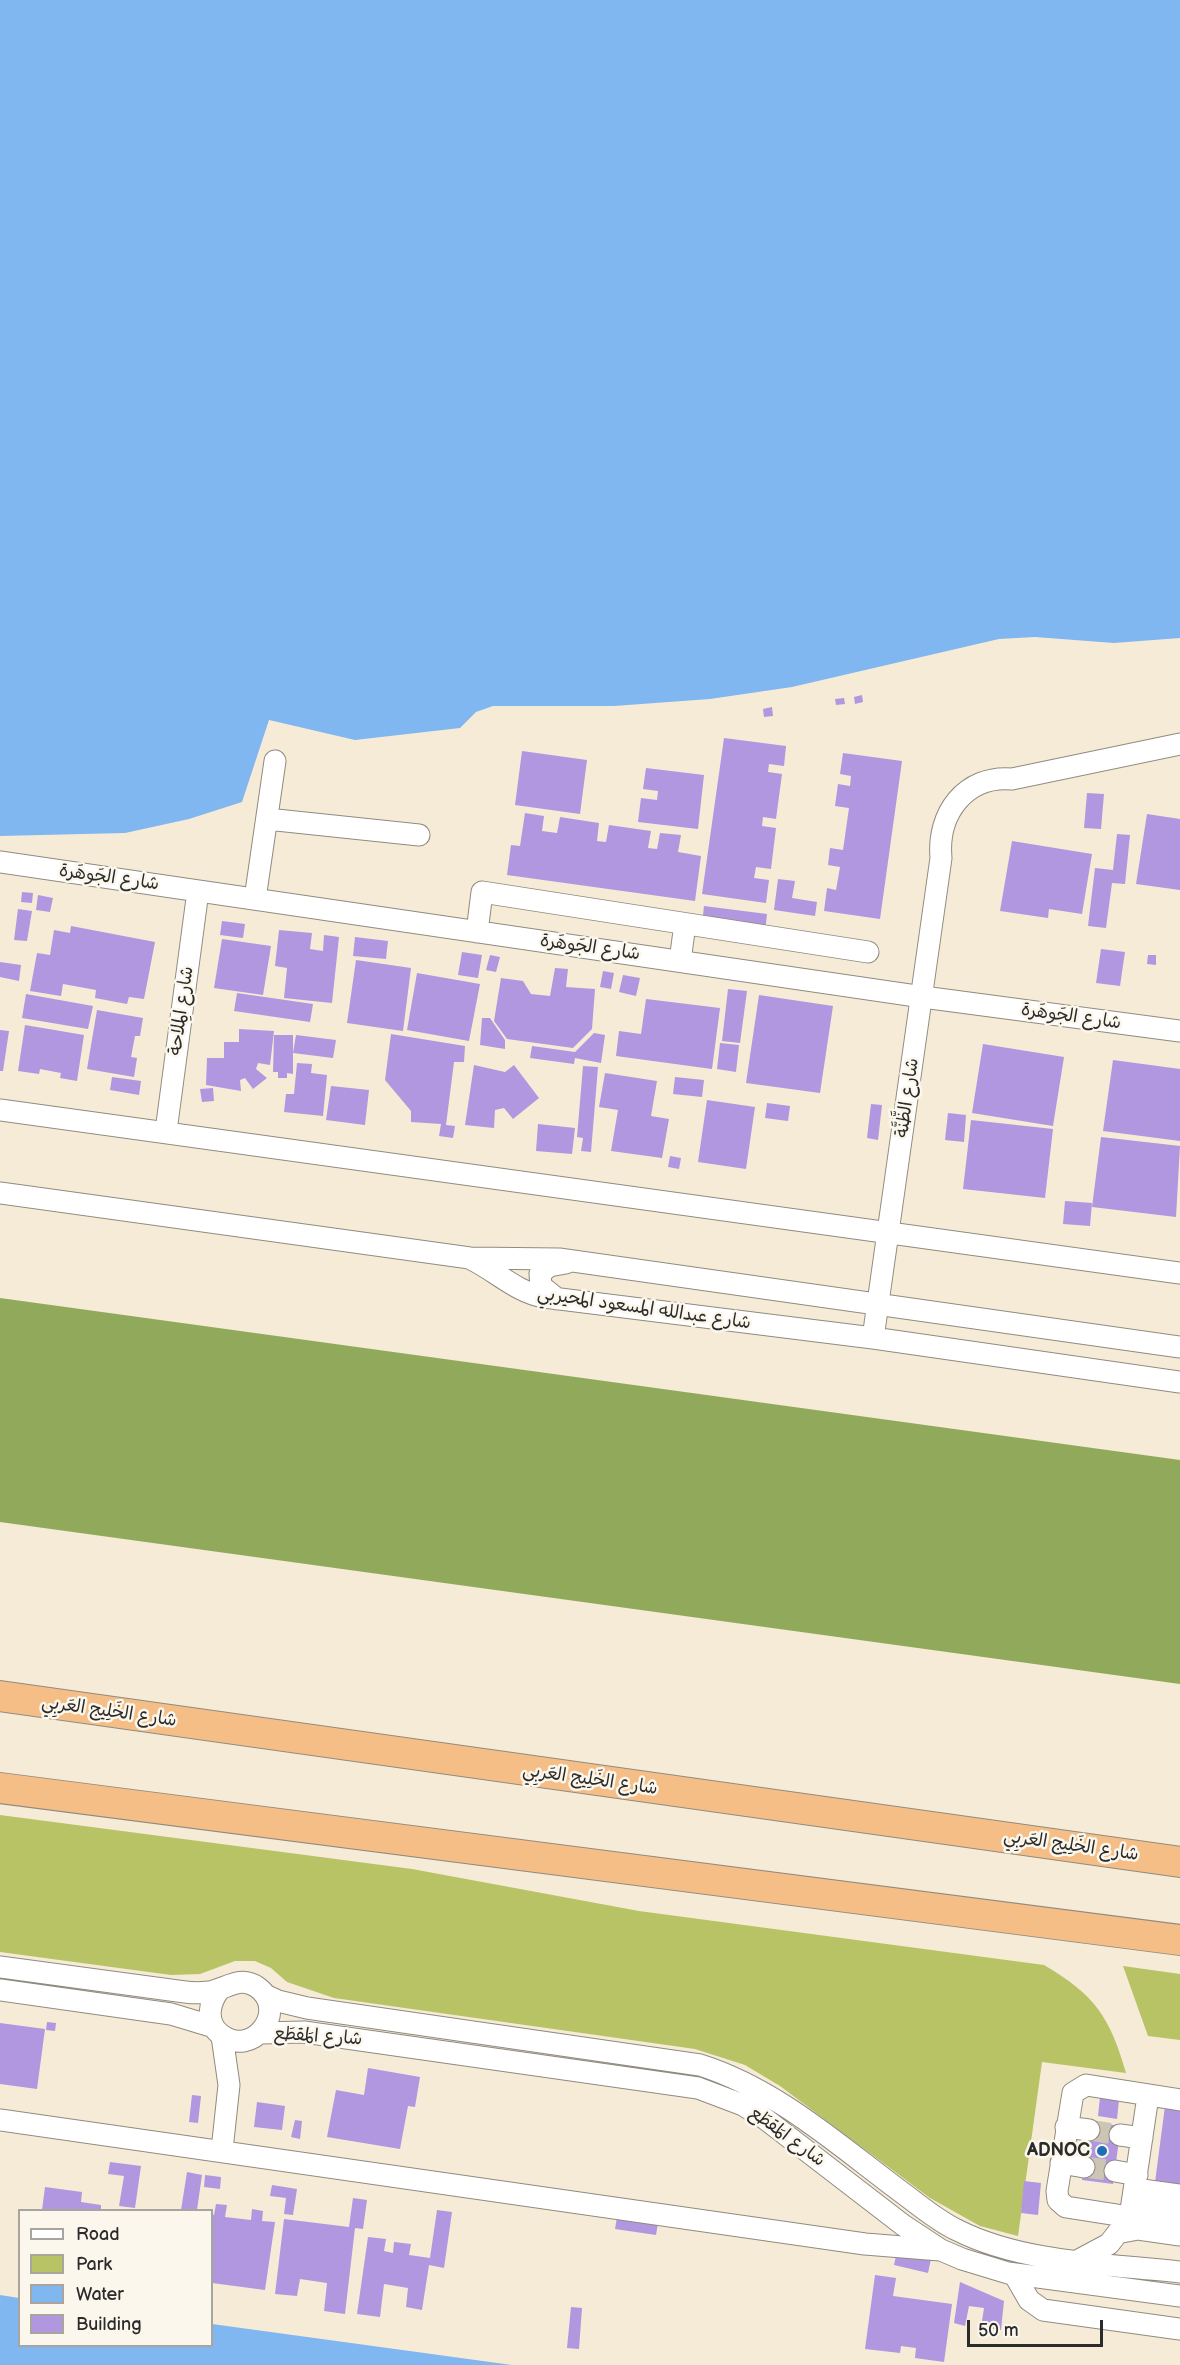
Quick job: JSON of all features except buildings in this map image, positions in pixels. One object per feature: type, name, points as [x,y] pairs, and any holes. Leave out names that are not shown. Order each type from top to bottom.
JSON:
[{"type":"highway","name":"شارع الخَلِيج العَربِي","points":[[0,1696],[1180,1862]]},
{"type":"highway","points":[[0,1788],[1180,1940]]},
{"type":"street","name":"شارع الظَّنَّة","points":[[873,1338],[941,858],[955,826],[967,807],[1012,779],[1180,744]]},
{"type":"street","points":[[255,899],[275,761]]},
{"type":"street","points":[[267,819],[418,835]]},
{"type":"street","name":"شارع الجَوهَرة","points":[[0,862],[923,997],[1180,1031]]},
{"type":"street","name":"شارع المِلاحة","points":[[166,1131],[198,891]]},
{"type":"street","points":[[477,932],[482,892],[868,952]]},
{"type":"street","points":[[680,961],[686,924]]},
{"type":"street","points":[[0,1110],[166,1131],[1180,1273]]},
{"type":"street","points":[[0,1193],[470,1258]]},
{"type":"street","name":"شارع عبدالله المسعود المحيربي","points":[[470,1258],[526,1257],[573,1261],[1180,1347]]},
{"type":"street","name":"شارع عبدالله المسعود المحيربي","points":[[470,1258],[526,1292],[557,1299],[873,1338],[1180,1382]]},
{"type":"street","points":[[557,1299],[541,1286],[540,1274],[549,1266],[573,1261]]},
{"type":"street","points":[[0,1967],[185,1992],[220,1989],[231,1983],[244,1982],[256,1986],[265,1995],[270,2015],[254,2037],[229,2085]]},
{"type":"street","points":[[220,1989],[210,2007],[218,2031],[229,2085],[222,2150]]},
{"type":"street","points":[[0,1990],[171,2014],[218,2031],[239,2042],[254,2037]]},
{"type":"street","name":"شارع المَقطَع","points":[[265,1995],[300,2007],[676,2060],[724,2072],[768,2093],[955,2229],[1017,2252],[1180,2272]]},
{"type":"street","name":"شارع المَقطَع","points":[[254,2037],[304,2032],[698,2088],[743,2106],[764,2118],[903,2225],[940,2250],[984,2267],[1014,2274],[1180,2296]]},
{"type":"street","points":[[1180,2100],[1080,2086],[1072,2093],[1057,2195],[1062,2205],[1131,2204],[1180,2195]]},
{"type":"street","points":[[1079,2260],[1102,2249],[1131,2204],[1148,2096]]},
{"type":"street","points":[[0,2120],[882,2246],[940,2250]]},
{"type":"street","points":[[1066,2127],[1089,2130]]},
{"type":"street","points":[[1120,2135],[1142,2138]]},
{"type":"street","points":[[1061,2163],[1084,2167]]},
{"type":"street","points":[[1115,2171],[1131,2204],[1147,2229],[1180,2235]]},
{"type":"street","points":[[1131,2204],[1180,2215]]},
{"type":"street","points":[[1014,2274],[1029,2300],[1043,2310],[1180,2329]]},
{"type":"green space","points":[[0,1298],[1180,1460],[1180,1684],[0,1522]]},
{"type":"green space","points":[[0,1815],[412,1869],[639,1911],[1044,1965],[1076,1987],[1098,2009],[1114,2037],[1126,2073],[1042,2062],[1018,2236],[980,2226],[930,2198],[780,2086],[745,2065],[695,2049],[334,1998],[287,1982],[271,1968],[255,1961],[235,1961],[200,1974],[171,1975],[0,1952]]},
{"type":"green space","points":[[1123,1966],[1180,1974],[1180,2040],[1148,2036]]},
{"type":"water","points":[[0,0],[1180,0],[1180,638],[1114,643],[1035,637],[999,639],[792,687],[710,699],[614,706],[493,706],[476,712],[460,728],[355,740],[269,720],[242,802],[189,819],[125,833],[0,836]]},
{"type":"water","points":[[0,2295],[18,2298],[18,2347],[213,2347],[213,2324],[512,2365],[0,2365]]},
{"type":"tunnel","points":[[1089,2130],[1120,2135]]},
{"type":"tunnel","points":[[1084,2167],[1115,2171]]},
{"type":"place","name":"ADNOC","points":[[1102,2151]]}]
